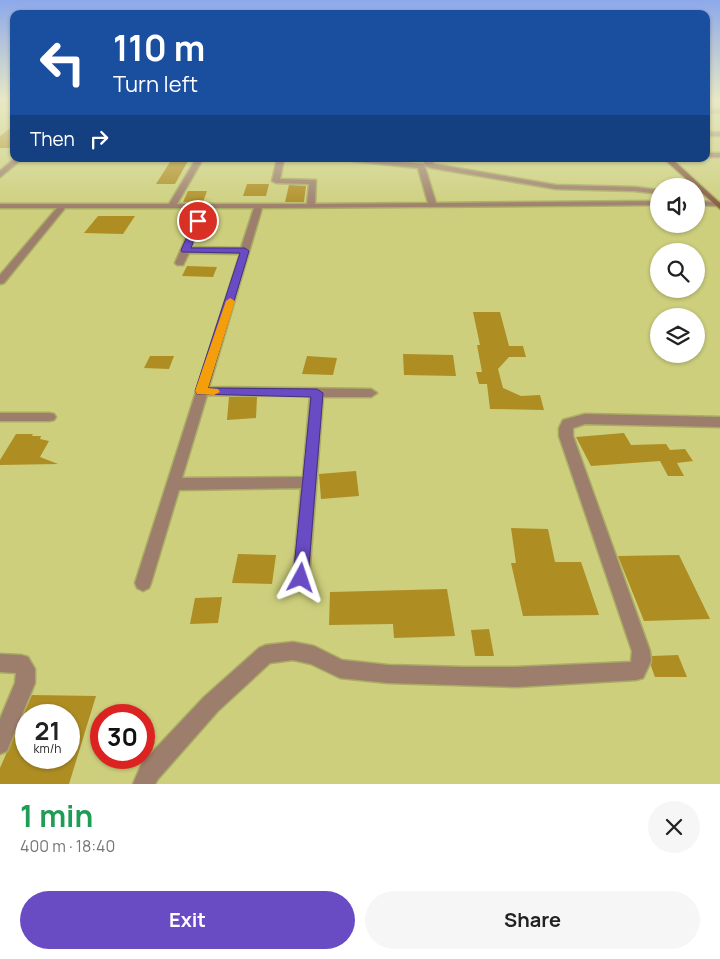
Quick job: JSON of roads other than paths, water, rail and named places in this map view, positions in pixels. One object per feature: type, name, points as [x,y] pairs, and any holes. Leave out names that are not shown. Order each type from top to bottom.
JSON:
[{"type":"main road","points":[[671,162],[717,204]]},
{"type":"street","points":[[0,175],[15,162]]},
{"type":"street","points":[[172,206],[196,162]]},
{"type":"street","points":[[279,162],[276,180],[313,182],[311,206]]},
{"type":"street","points":[[382,162],[421,166],[433,205]]},
{"type":"street","points":[[428,162],[432,166],[556,187],[650,191]]},
{"type":"street","points":[[705,200],[717,204]]},
{"type":"street","points":[[0,206],[650,203]]},
{"type":"street","points":[[0,281],[63,206]]},
{"type":"street","points":[[180,262],[204,206]]},
{"type":"street","points":[[144,583],[258,206]]},
{"type":"street","points":[[185,250],[245,251]]},
{"type":"street","points":[[201,391],[371,393]]},
{"type":"street","points":[[301,578],[317,393]]},
{"type":"street","points":[[0,417],[49,417]]},
{"type":"street","points":[[144,784],[150,770],[211,704],[266,654],[293,651],[314,655],[340,670],[388,674],[498,677],[636,671],[642,661],[641,651],[566,436],[566,428],[568,423],[584,418],[720,422]]},
{"type":"street","points":[[173,484],[309,482]]},
{"type":"street","points":[[0,663],[21,664],[26,670],[25,682],[0,744]]}]
